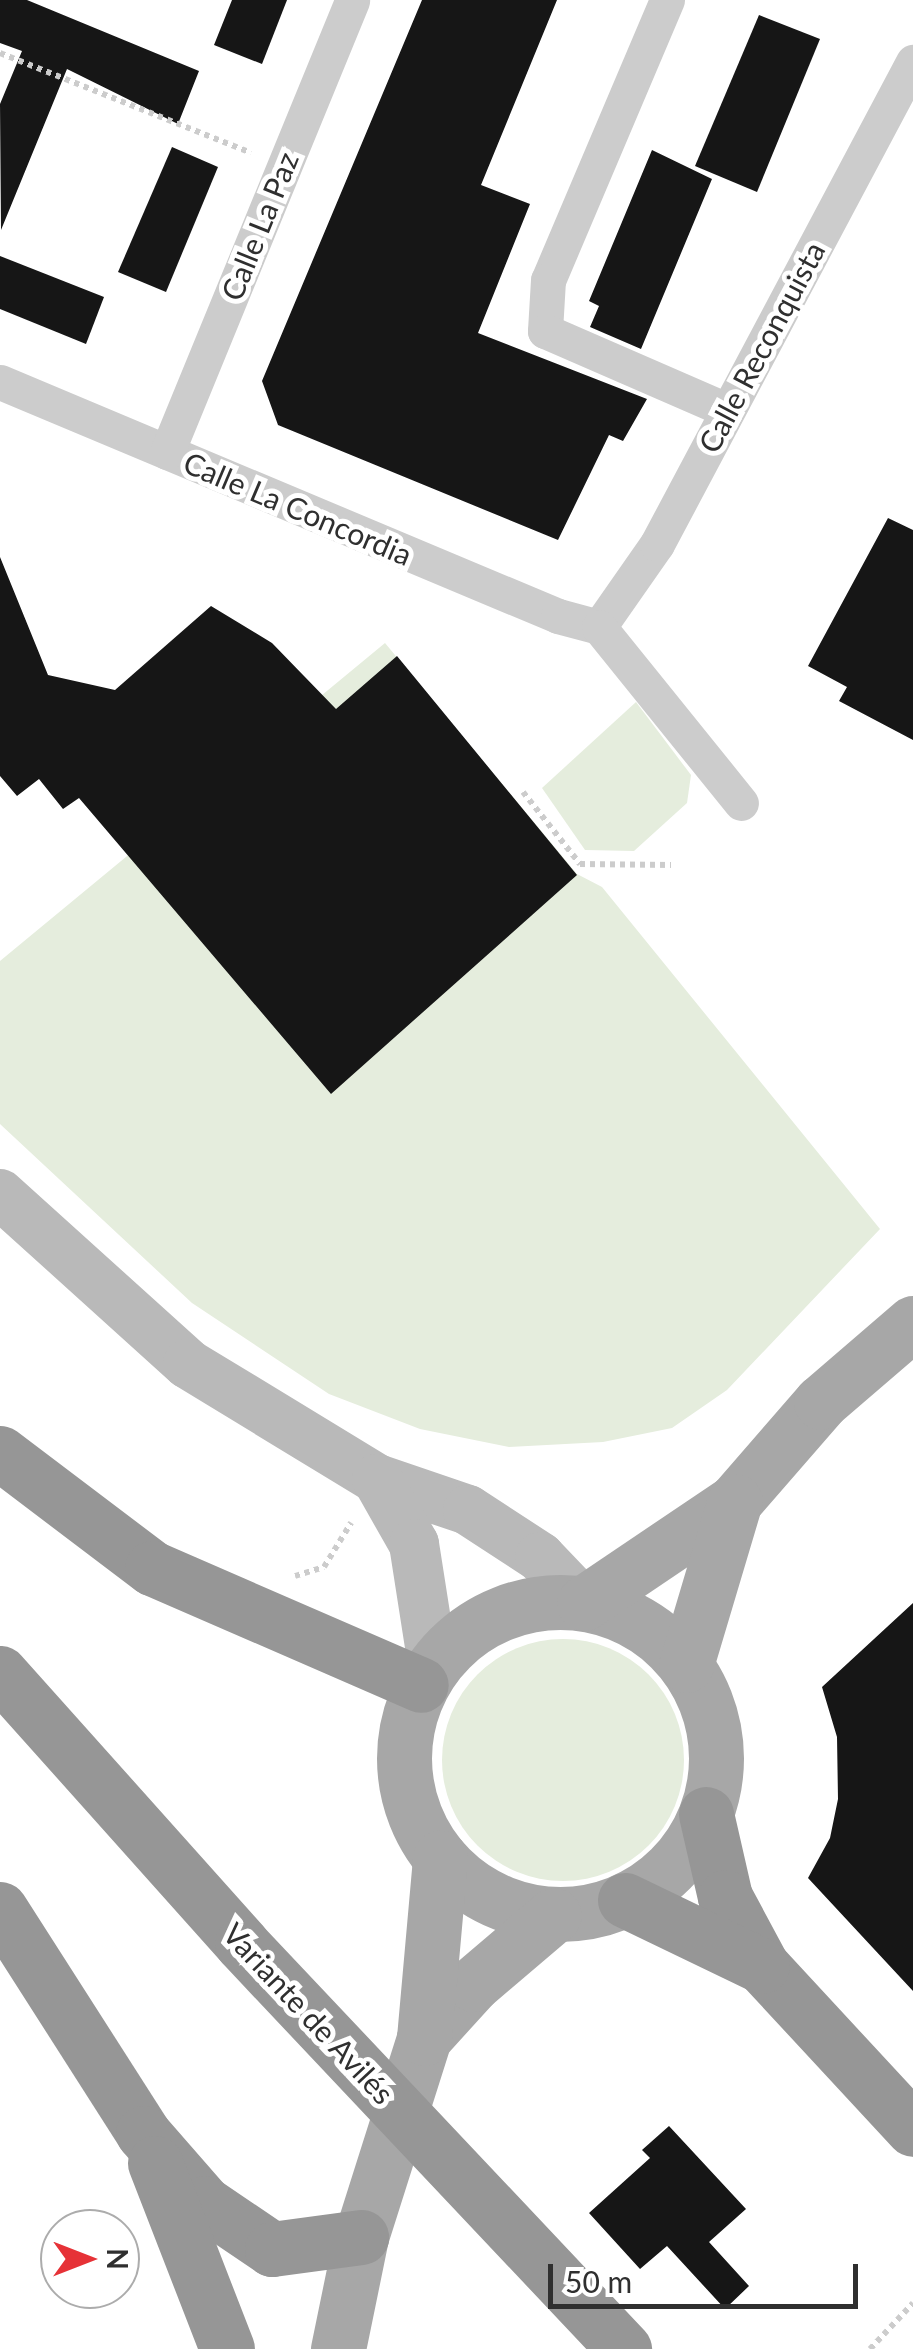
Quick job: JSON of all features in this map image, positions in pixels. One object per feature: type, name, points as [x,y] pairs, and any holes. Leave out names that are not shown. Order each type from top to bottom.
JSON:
[{"type":"highway","points":[[0,1454],[152,1568],[315,1644],[427,1675]]},
{"type":"highway","name":"Variante de Avilés","points":[[0,1673],[242,1944],[624,2349]]},
{"type":"highway","points":[[706,1814],[725,1897],[762,1966],[913,2129]]},
{"type":"highway","points":[[625,1900],[762,1966]]},
{"type":"highway","points":[[0,1909],[143,2132],[204,2203],[272,2249],[361,2237]]},
{"type":"highway","points":[[143,2132],[227,2349]]},
{"type":"main road","points":[[0,1194],[188,1364],[377,1478],[468,1510],[540,1557],[584,1602],[650,1630],[686,1665],[709,1709],[716,1756],[706,1814],[670,1870],[625,1900],[554,1915],[473,1984],[424,2038]]},
{"type":"main road","points":[[554,1915],[478,1892],[440,1858],[412,1810],[404,1779],[409,1715],[427,1675],[472,1628],[520,1606],[584,1602],[735,1501],[821,1402],[913,1322]]},
{"type":"main road","points":[[377,1478],[414,1544],[427,1675]]},
{"type":"main road","points":[[686,1665],[735,1501]]},
{"type":"main road","points":[[338,2349],[361,2237],[424,2038],[440,1858]]},
{"type":"street","name":"Calle La Paz","points":[[167,452],[352,0]]},
{"type":"street","points":[[667,0],[548,280],[545,332],[727,410]]},
{"type":"street","name":"Calle Reconquista","points":[[599,627],[657,544],[913,62]]},
{"type":"street","name":"Calle La Concordia","points":[[0,382],[558,616],[599,627]]},
{"type":"street","points":[[599,627],[741,803]]},
{"type":"path","points":[[0,54],[284,166]]},
{"type":"path","points":[[523,792],[580,864],[671,864]]},
{"type":"path","points":[[279,1581],[324,1567],[377,1478]]},
{"type":"path","points":[[870,2349],[913,2304]]},
{"type":"green space","points":[[385,643],[577,874],[602,887],[880,1229],[727,1390],[672,1428],[603,1442],[509,1447],[420,1429],[329,1394],[192,1303],[0,1124],[0,961]]},
{"type":"green space","points":[[636,702],[691,775],[687,803],[634,851],[585,850],[542,788]]},
{"type":"green space","points":[[563,1639],[609,1648],[649,1674],[675,1714],[684,1760],[675,1806],[649,1846],[609,1872],[563,1881],[517,1872],[477,1846],[451,1806],[442,1760],[451,1714],[477,1674],[517,1648]]},
{"type":"building","points":[[0,0],[27,0],[199,71],[178,124],[67,69],[1,230],[0,104],[22,51],[0,43]]},
{"type":"building","points":[[232,0],[287,0],[262,64],[214,45]]},
{"type":"building","points":[[422,0],[557,0],[481,185],[530,204],[478,333],[647,399],[623,441],[609,435],[558,540],[278,425],[262,381]]},
{"type":"building","points":[[759,15],[820,39],[757,192],[695,166]]},
{"type":"building","points":[[172,147],[218,167],[166,292],[118,272]]},
{"type":"building","points":[[652,150],[712,179],[641,349],[590,327],[599,306],[589,301]]},
{"type":"building","points":[[0,256],[104,297],[86,344],[0,309]]},
{"type":"building","points":[[888,518],[913,530],[913,740],[839,701],[847,687],[808,666]]},
{"type":"building","points":[[0,557],[48,675],[115,690],[211,606],[272,643],[336,709],[397,656],[577,875],[331,1094],[79,798],[63,809],[39,779],[17,796],[0,776]]},
{"type":"building","points":[[913,1603],[913,1991],[808,1878],[830,1838],[838,1799],[837,1737],[822,1687]]},
{"type":"building","points":[[669,2126],[746,2209],[709,2242],[749,2286],[725,2309],[667,2246],[640,2269],[589,2213],[650,2158],[642,2150]]}]
